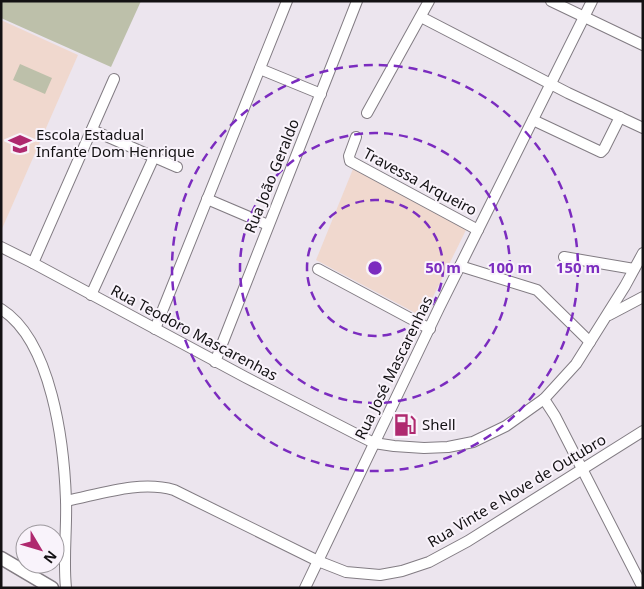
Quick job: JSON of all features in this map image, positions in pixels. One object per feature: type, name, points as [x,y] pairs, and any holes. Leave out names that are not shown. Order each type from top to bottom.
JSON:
[{"type":"street","points":[[155,329],[286,1]]},
{"type":"street","name":"Rua João Geraldo","points":[[215,362],[356,1]]},
{"type":"street","points":[[366,113],[429,1]]},
{"type":"street","points":[[551,1],[643,45]]},
{"type":"street","name":"Rua José Mascarenhas","points":[[304,588],[460,266],[592,1]]},
{"type":"street","points":[[421,17],[550,84],[643,128]]},
{"type":"street","points":[[260,69],[321,94]]},
{"type":"street","points":[[33,263],[114,79]]},
{"type":"street","points":[[533,120],[601,152],[620,117]]},
{"type":"street","points":[[92,130],[177,167]]},
{"type":"street","name":"Travessa Arqueiro","points":[[356,137],[349,160],[478,230]]},
{"type":"street","points":[[91,294],[154,157]]},
{"type":"street","points":[[207,199],[268,225]]},
{"type":"street","name":"Rua Teodoro Mascarenhas","points":[[2,249],[33,263],[215,362],[374,443],[424,448],[448,447],[473,442],[506,426],[544,400],[576,364],[643,253]]},
{"type":"street","points":[[564,257],[634,269]]},
{"type":"street","points":[[460,266],[537,290],[590,342]]},
{"type":"street","points":[[318,270],[430,328]]},
{"type":"street","points":[[606,317],[643,296]]},
{"type":"street","points":[[1,309],[17,321],[34,346],[54,403],[60,435],[66,501],[66,588]]},
{"type":"street","points":[[544,400],[552,410],[643,588]]},
{"type":"street","name":"Rua Vinte e Nove de Outubro","points":[[66,501],[139,486],[162,486],[174,490],[318,561],[346,572],[380,575],[402,571],[429,562],[468,541],[643,431]]},
{"type":"street","points":[[1,558],[52,588]]},
{"type":"shaded area","name":"Escola Estadual Infante Dom Henrique","points":[[1,20],[78,55],[1,231]]},
{"type":"shaded area","points":[[353,169],[467,228],[423,317],[316,260]]},
{"type":"green space","points":[[1,1],[141,1],[111,67],[1,18]]},
{"type":"green space","points":[[20,64],[52,78],[45,94],[13,80]]},
{"type":"place","name":"Escola Estadual Infante Dom Henrique","points":[[20,144]]},
{"type":"place","name":"Shell","points":[[405,425]]}]
